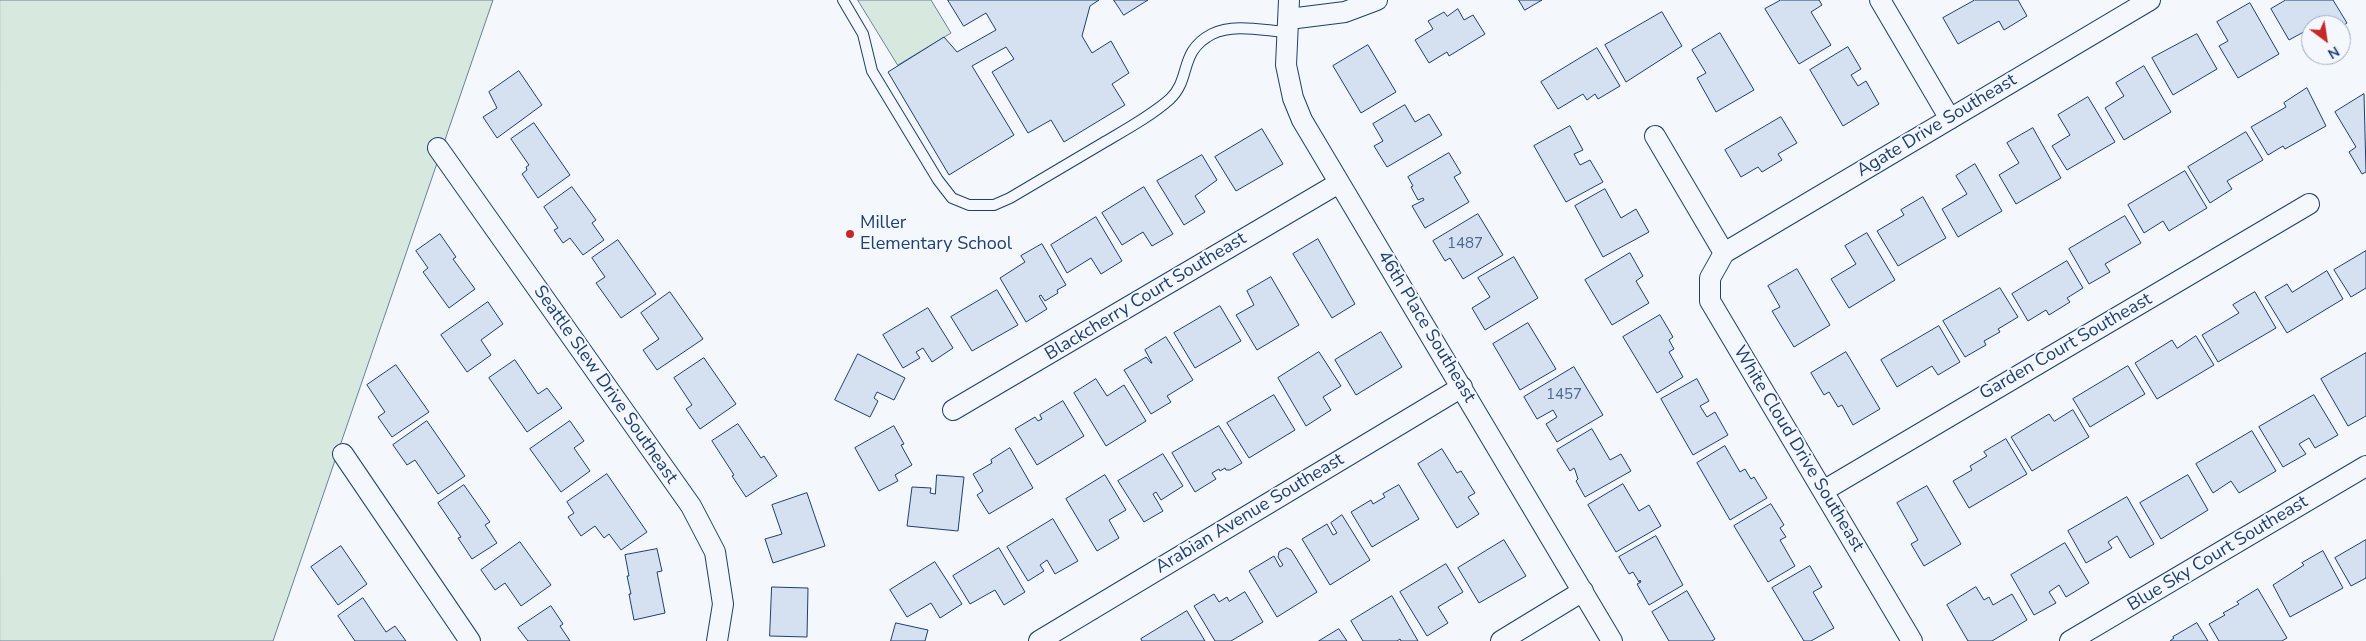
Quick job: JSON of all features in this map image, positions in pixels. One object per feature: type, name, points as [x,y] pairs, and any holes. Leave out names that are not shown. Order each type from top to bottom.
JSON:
[{"type":"street","points":[[1289,17],[1345,12],[1377,0]]},
{"type":"street","points":[[1880,0],[1950,119]]},
{"type":"street","name":"Agate Drive Southeast","points":[[1724,253],[2150,0]]},
{"type":"street","name":"46th Place Southeast","points":[[1289,17],[1286,64],[1293,98],[1302,120],[1612,641]]},
{"type":"street","points":[[1655,136],[1724,253]]},
{"type":"street","name":"Seattle Slew Drive Southeast","points":[[438,148],[690,506],[715,552],[723,604],[717,641]]},
{"type":"street","name":"Blackcherry Court Southeast","points":[[953,410],[1339,183]]},
{"type":"street","name":"Garden Court Southeast","points":[[1823,491],[2310,204]]},
{"type":"street","name":"White Cloud Drive Southeast","points":[[1724,253],[1710,278],[1710,301],[1912,641]]},
{"type":"street","name":"Arabian Avenue Southeast","points":[[1038,641],[1462,387]]},
{"type":"street","points":[[343,454],[470,641]]},
{"type":"street","name":"Blue Sky Court Southeast","points":[[2070,641],[2366,466]]},
{"type":"street","points":[[1501,641],[1583,591]]},
{"type":"lane","points":[[843,0],[863,34],[872,71],[938,180],[952,198],[969,205],[994,205],[1010,198],[1127,129],[1170,98],[1181,83],[1186,62],[1197,43],[1215,33],[1289,17]]},
{"type":"shaded area","points":[[0,0],[493,0],[273,641],[0,641]]},
{"type":"shaded area","points":[[858,0],[931,0],[951,33],[898,65]]},
{"type":"building","points":[[948,0],[1099,0],[1090,6],[1082,36],[1092,53],[1111,41],[1129,73],[1112,84],[1125,105],[1064,142],[1051,120],[1028,133],[992,72],[1014,59],[1006,47],[972,66],[1014,135],[949,175],[888,72],[944,37],[957,52],[996,30],[986,13],[964,26]]},
{"type":"building","points":[[1114,0],[1148,0],[1124,15]]},
{"type":"building","points":[[1519,0],[1542,0],[1525,10]]},
{"type":"building","points":[[1781,0],[1819,0],[1822,5],[1811,12],[1831,45],[1799,64],[1765,9]]},
{"type":"building","points":[[1975,0],[2018,0],[2027,16],[2004,30],[1999,21],[1958,44],[1943,18]]},
{"type":"building","points":[[2286,0],[2333,0],[2342,15],[2301,15],[2301,33],[2289,40],[2271,9]]},
{"type":"building","points":[[2250,3],[2279,54],[2238,78],[2219,46],[2228,41],[2217,22]]},
{"type":"building","points":[[1458,9],[1464,20],[1473,15],[1485,34],[1449,56],[1447,52],[1429,63],[1415,40],[1433,29],[1428,21],[1444,12],[1447,16]]},
{"type":"building","points":[[1662,12],[1682,46],[1626,82],[1605,45]]},
{"type":"building","points":[[1720,33],[1754,90],[1716,112],[1697,78],[1706,73],[1692,50]]},
{"type":"building","points":[[2197,34],[2217,69],[2173,95],[2152,58]]},
{"type":"building","points":[[1368,45],[1396,92],[1361,113],[1333,66]]},
{"type":"building","points":[[1848,47],[1861,69],[1851,75],[1858,86],[1866,81],[1879,104],[1843,126],[1810,70]]},
{"type":"building","points":[[1597,48],[1620,86],[1598,99],[1595,94],[1587,100],[1583,94],[1558,109],[1541,82]]},
{"type":"building","points":[[2144,66],[2171,112],[2124,140],[2105,108],[2124,96],[2116,83]]},
{"type":"building","points":[[519,71],[542,105],[497,138],[483,117],[497,108],[489,92]]},
{"type":"building","points":[[2307,88],[2326,126],[2285,149],[2283,146],[2268,155],[2251,127],[2286,107],[2284,103]]},
{"type":"building","points":[[2364,94],[2366,172],[2362,174],[2349,152],[2356,147],[2335,112]]},
{"type":"building","points":[[2088,97],[2115,142],[2067,170],[2052,146],[2070,135],[2058,115]]},
{"type":"building","points":[[1405,105],[1415,122],[1429,114],[1442,135],[1387,167],[1374,146],[1383,141],[1373,124]]},
{"type":"building","points":[[1781,117],[1797,143],[1778,154],[1782,160],[1762,172],[1758,167],[1741,177],[1725,150]]},
{"type":"building","points":[[534,123],[570,175],[538,198],[522,174],[529,165],[511,139]]},
{"type":"building","points":[[1570,126],[1583,150],[1574,154],[1580,165],[1590,160],[1603,182],[1566,202],[1534,146]]},
{"type":"building","points":[[2033,128],[2061,178],[2016,204],[1999,175],[2019,163],[2007,143]]},
{"type":"building","points":[[1262,129],[1283,164],[1236,191],[1215,157]]},
{"type":"building","points":[[2246,132],[2263,160],[2227,181],[2232,189],[2210,203],[2188,167]]},
{"type":"building","points":[[1449,153],[1461,173],[1454,177],[1469,202],[1425,228],[1412,206],[1424,200],[1423,198],[1418,200],[1408,177]]},
{"type":"building","points":[[1202,155],[1217,180],[1195,196],[1205,212],[1184,225],[1157,181]]},
{"type":"building","points":[[1975,164],[2002,211],[1958,237],[1942,209],[1967,194],[1956,176]]},
{"type":"building","points":[[2185,171],[2207,208],[2169,231],[2163,221],[2144,233],[2128,205]]},
{"type":"building","points":[[572,187],[596,220],[592,223],[604,240],[583,255],[570,238],[563,243],[554,230],[558,228],[544,207]]},
{"type":"building","points":[[1144,187],[1173,234],[1152,246],[1143,232],[1122,245],[1102,213]]},
{"type":"building","points":[[1605,189],[1621,218],[1636,209],[1649,232],[1603,257],[1575,206]]},
{"type":"building","points":[[1923,197],[1946,238],[1898,266],[1877,231],[1904,215],[1901,210]]},
{"type":"building","points":[[1478,214],[1503,255],[1463,279],[1450,258],[1445,261],[1433,241]]},
{"type":"building","points":[[2125,216],[2141,243],[2105,264],[2110,272],[2089,284],[2069,249]]},
{"type":"building","points":[[1096,217],[1122,261],[1101,274],[1091,258],[1067,273],[1051,245]]},
{"type":"building","points":[[1867,233],[1895,280],[1849,308],[1831,279],[1856,264],[1845,246]]},
{"type":"building","points":[[440,234],[456,257],[453,259],[475,289],[449,308],[423,272],[428,268],[416,251]]},
{"type":"building","points":[[1318,239],[1355,304],[1332,318],[1293,254]]},
{"type":"building","points":[[618,240],[656,294],[621,318],[596,283],[605,277],[592,258]]},
{"type":"building","points":[[1042,244],[1066,285],[1057,290],[1058,293],[1045,301],[1041,295],[1039,296],[1047,309],[1026,322],[1000,278],[1025,262],[1021,256]]},
{"type":"building","points":[[2366,251],[2366,288],[2351,297],[2334,270]]},
{"type":"building","points":[[1630,253],[1643,276],[1636,281],[1649,303],[1612,325],[1585,280]]},
{"type":"building","points":[[1514,257],[1538,298],[1485,330],[1472,308],[1490,297],[1478,278]]},
{"type":"building","points":[[2067,261],[2083,288],[2067,298],[2070,302],[2049,315],[2046,310],[2028,321],[2012,294]]},
{"type":"building","points":[[1797,269],[1830,325],[1794,347],[1772,311],[1780,307],[1768,286]]},
{"type":"building","points":[[2327,271],[2343,299],[2287,333],[2265,297],[2287,284],[2292,292]]},
{"type":"building","points":[[1271,277],[1299,325],[1257,350],[1236,315],[1254,305],[1247,291]]},
{"type":"building","points":[[2000,288],[2018,317],[1998,329],[2000,332],[1984,341],[1986,345],[1965,357],[1943,321]]},
{"type":"building","points":[[997,290],[1018,325],[972,351],[951,317]]},
{"type":"building","points":[[670,292],[703,339],[657,370],[643,350],[659,339],[641,313]]},
{"type":"building","points":[[2255,292],[2276,328],[2218,362],[2202,335],[2239,313],[2233,305]]},
{"type":"building","points":[[488,302],[503,324],[481,340],[491,355],[467,372],[441,335]]},
{"type":"building","points":[[1220,306],[1241,341],[1195,368],[1174,333]]},
{"type":"building","points":[[928,308],[953,348],[932,362],[923,348],[916,352],[920,358],[903,368],[883,335]]},
{"type":"building","points":[[1660,315],[1673,337],[1669,340],[1674,349],[1669,352],[1683,377],[1657,393],[1623,337]]},
{"type":"building","points":[[1528,323],[1556,369],[1520,390],[1493,344]]},
{"type":"building","points":[[1939,326],[1960,362],[1938,375],[1932,366],[1897,387],[1881,360]]},
{"type":"building","points":[[1381,332],[1402,367],[1356,395],[1335,360]]},
{"type":"building","points":[[2196,336],[2214,365],[2157,399],[2135,363],[2172,340],[2177,348]]},
{"type":"building","points":[[1166,337],[1193,380],[1167,396],[1171,402],[1151,414],[1124,370],[1146,357],[1152,363],[1145,350]]},
{"type":"building","points":[[1319,352],[1341,386],[1323,397],[1331,410],[1306,426],[1278,378]]},
{"type":"building","points":[[1846,352],[1880,409],[1853,425],[1842,405],[1838,407],[1829,392],[1824,395],[1811,373]]},
{"type":"building","points":[[2366,353],[2366,416],[2348,426],[2321,379]]},
{"type":"building","points":[[858,354],[905,378],[894,400],[877,392],[874,398],[878,401],[870,417],[835,400]]},
{"type":"building","points":[[704,358],[736,404],[700,429],[686,409],[692,405],[674,378]]},
{"type":"building","points":[[515,360],[538,394],[547,388],[562,408],[527,432],[489,378]]},
{"type":"building","points":[[396,365],[429,412],[392,437],[378,417],[385,412],[367,385]]},
{"type":"building","points":[[2128,366],[2145,394],[2090,427],[2073,399]]},
{"type":"building","points":[[1574,367],[1603,415],[1557,442],[1546,424],[1557,417],[1553,410],[1537,419],[1524,397]]},
{"type":"building","points":[[1096,379],[1107,396],[1124,385],[1146,421],[1106,446],[1074,393]]},
{"type":"building","points":[[1697,379],[1709,401],[1700,406],[1707,417],[1715,412],[1728,435],[1693,455],[1661,399]]},
{"type":"building","points":[[1274,395],[1295,430],[1249,458],[1227,423]]},
{"type":"building","points":[[2314,395],[2338,435],[2315,448],[2309,438],[2299,444],[2306,454],[2283,467],[2259,427]]},
{"type":"building","points":[[1063,401],[1084,436],[1037,465],[1015,429],[1035,417],[1038,421],[1042,419],[1040,415]]},
{"type":"building","points":[[2073,410],[2089,437],[2032,471],[2011,437],[2049,414],[2054,421]]},
{"type":"building","points":[[427,421],[465,476],[438,494],[415,460],[407,465],[393,445]]},
{"type":"building","points":[[570,421],[584,441],[574,448],[590,471],[561,492],[530,449]]},
{"type":"building","points":[[738,424],[761,458],[764,456],[777,476],[746,497],[712,441]]},
{"type":"building","points":[[894,426],[904,444],[901,445],[912,465],[895,475],[898,481],[879,491],[855,448]]},
{"type":"building","points":[[1219,426],[1242,463],[1230,470],[1225,468],[1220,471],[1219,469],[1212,473],[1216,479],[1195,492],[1172,453]]},
{"type":"building","points":[[1592,429],[1610,460],[1621,454],[1631,471],[1585,497],[1576,481],[1578,479],[1574,468],[1570,471],[1557,450]]},
{"type":"building","points":[[2252,431],[2276,471],[2239,493],[2231,481],[2213,493],[2196,464]]},
{"type":"building","points":[[2006,439],[2027,474],[1969,508],[1953,481],[1972,470],[1970,466],[1987,456],[1984,452]]},
{"type":"building","points":[[1725,446],[1740,472],[1745,469],[1751,479],[1754,477],[1767,498],[1730,520],[1697,463]]},
{"type":"building","points":[[1010,448],[1033,488],[989,514],[977,495],[983,491],[973,474],[992,463],[991,460]]},
{"type":"building","points":[[1442,449],[1457,473],[1461,471],[1475,493],[1468,497],[1479,514],[1457,528],[1418,464]]},
{"type":"building","points":[[1163,454],[1183,486],[1161,500],[1156,492],[1153,494],[1163,511],[1144,522],[1118,481]]},
{"type":"building","points":[[607,474],[647,532],[621,550],[609,534],[604,538],[595,526],[581,536],[568,517],[574,513],[567,502]]},
{"type":"building","points":[[937,475],[964,477],[958,531],[907,526],[912,487],[931,488],[930,493],[935,494]]},
{"type":"building","points":[[1105,475],[1126,510],[1109,520],[1119,538],[1097,551],[1066,499]]},
{"type":"building","points":[[2188,475],[2208,510],[2161,539],[2140,503]]},
{"type":"building","points":[[1623,484],[1639,511],[1649,505],[1661,526],[1616,552],[1588,505]]},
{"type":"building","points":[[464,485],[490,522],[485,525],[497,543],[472,559],[458,538],[461,537],[438,503]]},
{"type":"building","points":[[1399,485],[1419,519],[1372,547],[1351,512],[1371,500],[1373,504],[1385,497],[1383,494]]},
{"type":"building","points":[[1927,486],[1961,544],[1924,566],[1911,544],[1918,540],[1897,503]]},
{"type":"building","points":[[807,493],[825,546],[773,563],[765,539],[782,534],[772,505]]},
{"type":"building","points":[[2127,497],[2154,544],[2130,558],[2117,536],[2108,542],[2112,548],[2086,563],[2068,531]]},
{"type":"building","points":[[1771,504],[1784,525],[1780,528],[1786,537],[1780,540],[1795,566],[1768,582],[1734,526]]},
{"type":"building","points":[[1342,515],[1370,560],[1330,585],[1302,539],[1327,524],[1333,535],[1337,533],[1331,523]]},
{"type":"building","points":[[1053,519],[1078,561],[1055,574],[1047,560],[1040,565],[1044,571],[1028,581],[1007,547]]},
{"type":"building","points":[[1656,536],[1683,585],[1649,605],[1637,584],[1641,582],[1640,580],[1639,582],[1633,572],[1629,574],[1619,557]]},
{"type":"building","points":[[1504,540],[1526,576],[1479,603],[1458,568]]},
{"type":"building","points":[[2366,540],[2366,578],[2351,586],[2335,558]]},
{"type":"building","points":[[520,542],[551,585],[521,606],[505,583],[495,590],[481,570]]},
{"type":"building","points":[[2065,543],[2089,583],[2066,597],[2059,585],[2049,592],[2056,603],[2034,615],[2011,575]]},
{"type":"building","points":[[341,546],[367,584],[338,605],[311,567]]},
{"type":"building","points":[[999,548],[1025,592],[1004,605],[995,590],[970,604],[953,576]]},
{"type":"building","points":[[1287,548],[1291,550],[1317,592],[1277,617],[1249,571],[1274,556],[1280,567],[1283,565],[1278,557],[1279,552]]},
{"type":"building","points":[[657,549],[662,571],[657,572],[665,613],[634,620],[625,555]]},
{"type":"building","points":[[2323,551],[2343,588],[2290,617],[2273,585],[2304,565],[2302,563]]},
{"type":"building","points":[[935,562],[962,604],[940,618],[931,603],[907,617],[890,590]]},
{"type":"building","points":[[1446,564],[1463,592],[1438,607],[1448,623],[1427,636],[1400,592]]},
{"type":"building","points":[[1810,566],[1822,587],[1813,592],[1834,628],[1811,641],[1804,641],[1772,588]]},
{"type":"building","points":[[772,587],[808,588],[807,637],[770,636]]},
{"type":"building","points":[[1976,587],[1984,600],[1989,597],[1993,605],[2012,594],[2027,620],[1992,641],[1968,641],[1947,605]]},
{"type":"building","points":[[2258,589],[2287,638],[2282,641],[2219,641],[2209,624],[2225,615],[2223,613],[2239,604],[2237,602]]},
{"type":"building","points":[[1687,591],[1715,639],[1712,641],[1669,641],[1652,612]]},
{"type":"building","points":[[1245,592],[1263,622],[1231,641],[1215,641],[1194,606],[1214,594],[1219,602],[1227,597],[1229,601]]},
{"type":"building","points":[[1392,596],[1418,641],[1401,641],[1400,639],[1397,641],[1363,641],[1351,621]]},
{"type":"building","points":[[363,598],[386,632],[395,626],[406,641],[355,641],[338,616]]},
{"type":"building","points":[[551,606],[563,624],[560,626],[570,641],[528,641],[518,628]]},
{"type":"building","points":[[1187,611],[1205,641],[1142,641],[1141,639]]},
{"type":"building","points":[[896,623],[928,630],[925,641],[891,641]]},
{"type":"building","points":[[2197,623],[2208,641],[2170,641],[2173,637]]},
{"type":"building","points":[[1339,629],[1347,641],[1319,641]]},
{"type":"place","name":"Miller Elementary School","points":[[850,234]]}]
